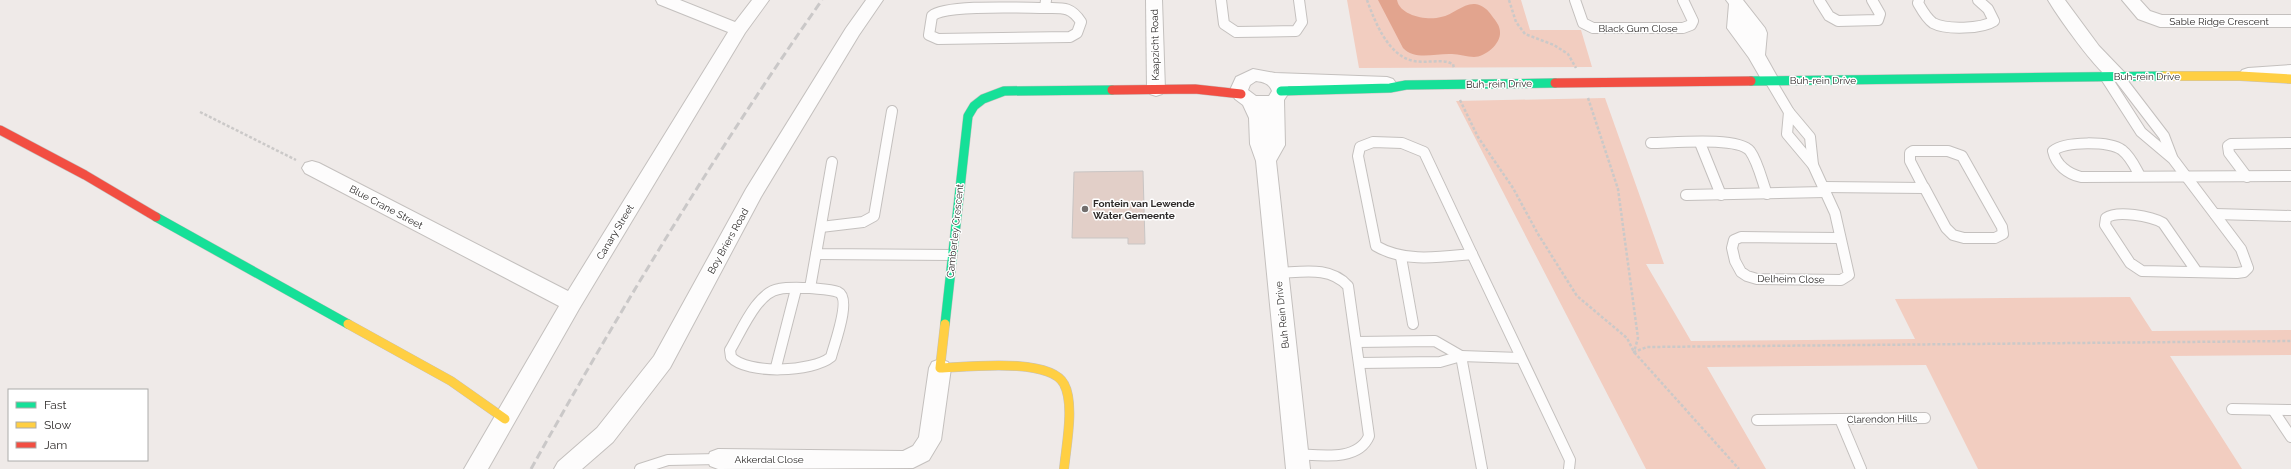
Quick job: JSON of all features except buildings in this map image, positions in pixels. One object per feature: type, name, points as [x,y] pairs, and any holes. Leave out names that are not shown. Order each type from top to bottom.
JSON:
[{"type":"street","points":[[664,0],[738,30]]},
{"type":"street","name":"Canary Street","points":[[476,469],[572,304],[738,30],[761,0]]},
{"type":"street","name":"Boy Briers Road","points":[[566,469],[605,435],[662,362],[753,194],[852,32],[875,0]]},
{"type":"street","name":"Kaapzicht Road","points":[[1154,0],[1156,90]]},
{"type":"street","points":[[2056,0],[2112,76]]},
{"type":"street","name":"Sable Ridge Crescent","points":[[2130,0],[2144,15],[2160,21],[2291,21]]},
{"type":"street","points":[[1735,3],[1736,28],[1756,55],[1770,80]]},
{"type":"street","name":"Buh-rein Drive","points":[[2240,76],[2291,70]]},
{"type":"street","points":[[1266,161],[1276,145],[1274,119],[1276,90],[1267,76],[1253,75],[1244,92],[1264,103],[1276,90]]},
{"type":"street","name":"Buh-rein Drive","points":[[1276,90],[1391,83],[1406,85],[2112,76],[2240,76],[2291,79]]},
{"type":"street","name":"Camberley Crescent","points":[[940,368],[968,116],[970,110],[980,100],[1004,91],[1156,90],[1194,89],[1220,86],[1244,92]]},
{"type":"street","name":"Buh Rein Drive","points":[[1244,92],[1258,118],[1259,144],[1266,161],[1298,461]]},
{"type":"street","points":[[0,130],[85,175],[187,236],[451,381],[505,419]]},
{"type":"street","name":"Blue Crane Street","points":[[312,168],[572,304]]},
{"type":"street","points":[[940,368],[1035,367],[1044,369],[1059,378],[1067,396],[1064,469]]},
{"type":"street","name":"Akkerdal Close","points":[[718,459],[750,464],[880,460],[897,462],[914,457],[921,453],[930,440],[940,368]]},
{"type":"lane","points":[[1221,0],[1224,26],[1227,30],[1236,32],[1296,30],[1302,22],[1299,0]]},
{"type":"lane","name":"Black Gum Close","points":[[1575,0],[1584,23],[1593,28],[1683,28],[1691,25],[1692,21],[1683,0]]},
{"type":"lane","points":[[1819,0],[1828,16],[1843,22],[1878,20],[1880,14],[1872,0]]},
{"type":"lane","points":[[1919,0],[1918,3],[1928,19],[1939,25],[1982,27],[1990,25],[1994,21],[1993,18],[1987,7],[1978,0]]},
{"type":"lane","points":[[1045,4],[1075,12],[1081,22],[1077,33],[1070,37],[1031,38],[938,39],[929,35],[931,17],[941,11],[1045,4]]},
{"type":"lane","points":[[2112,76],[2164,136],[2173,158],[2241,249],[2248,268],[2244,272],[2236,273],[2149,272],[2136,268],[2130,263],[2105,225],[2106,218],[2110,216],[2146,216],[2157,219],[2163,223],[2197,272]]},
{"type":"lane","points":[[2112,76],[2141,132],[2173,158]]},
{"type":"lane","name":"Delheim Close","points":[[1770,80],[1789,112],[1810,138],[1813,165]]},
{"type":"lane","points":[[821,228],[863,222],[874,216],[892,110]]},
{"type":"lane","name":"Delheim Close","points":[[1789,112],[1787,134],[1813,165],[1835,213],[1839,226],[1839,238],[1850,272],[1848,278],[1841,280],[1751,278],[1737,268],[1731,246],[1734,240],[1741,237],[1839,238]]},
{"type":"lane","points":[[1472,254],[1401,257],[1379,248],[1374,241],[1358,156],[1363,144],[1401,142],[1416,146],[1424,152],[1472,254],[1520,358],[1570,460],[1569,469]]},
{"type":"lane","points":[[1700,142],[1721,195]]},
{"type":"lane","points":[[1651,143],[1731,142],[1748,148],[1767,194]]},
{"type":"lane","points":[[2247,177],[2229,153],[2228,149],[2231,144],[2291,143]]},
{"type":"lane","points":[[2140,176],[2128,155],[2117,147],[2102,145],[2059,146],[2053,150],[2054,156],[2064,169],[2077,176],[2247,177],[2291,176]]},
{"type":"lane","points":[[1914,151],[1948,151],[1958,154],[1966,160],[2002,227],[2003,234],[1995,238],[1964,238],[1953,235],[1946,228],[1924,187],[1910,161],[1910,153],[1914,151]]},
{"type":"lane","points":[[810,288],[832,162]]},
{"type":"lane","points":[[1686,195],[1767,194],[1824,190],[1924,187]]},
{"type":"lane","points":[[2215,214],[2288,216],[2291,224]]},
{"type":"lane","points":[[816,254],[952,254]]},
{"type":"lane","points":[[1401,257],[1412,324]]},
{"type":"lane","points":[[1278,273],[1326,272],[1343,279],[1348,286],[1369,436],[1368,443],[1364,448],[1352,453],[1298,461]]},
{"type":"lane","points":[[810,288],[838,292],[844,300],[845,305],[831,357],[825,364],[814,368],[738,365],[729,355],[730,350],[763,296],[771,290],[810,288]]},
{"type":"lane","points":[[776,367],[796,289]]},
{"type":"lane","points":[[1356,342],[1435,342],[1461,356]]},
{"type":"lane","points":[[1359,363],[1440,362],[1461,356],[1520,358]]},
{"type":"lane","points":[[1461,356],[1482,469]]},
{"type":"lane","points":[[2232,409],[2291,410]]},
{"type":"lane","points":[[2273,410],[2291,437]]},
{"type":"lane","name":"Clarendon Hills","points":[[1758,420],[1925,418]]},
{"type":"lane","name":"Clarendon Hills","points":[[1840,419],[1861,469]]},
{"type":"lane","points":[[640,469],[652,463],[668,459],[718,459]]},
{"type":"path","points":[[1367,0],[1384,37],[1394,51],[1414,61],[1444,60],[1453,64],[1456,74]]},
{"type":"path","points":[[1509,0],[1516,22],[1525,34],[1554,46],[1568,54],[1578,73]]},
{"type":"path","points":[[1587,95],[1618,190],[1638,338],[1634,352]]},
{"type":"path","points":[[1460,96],[1460,102],[1478,137],[1513,188],[1538,234],[1577,296],[1627,338],[1634,352],[1739,469]]},
{"type":"path","points":[[200,112],[312,168]]},
{"type":"path","points":[[1634,352],[1647,347],[2291,341]]},
{"type":"shaded area","points":[[1347,0],[1521,0],[1530,30],[1581,30],[1592,67],[1359,68]]},
{"type":"shaded area","points":[[1378,0],[1397,0],[1403,10],[1422,18],[1436,18],[1445,16],[1466,5],[1475,4],[1487,10],[1499,26],[1500,37],[1492,49],[1483,55],[1474,57],[1457,54],[1426,56],[1413,54],[1403,48]]},
{"type":"shaded area","points":[[1605,98],[1664,264],[1646,264],[1691,341],[1915,339],[1895,299],[2130,297],[2152,331],[2291,330],[2291,355],[2170,356],[2242,469],[1978,469],[1926,365],[1707,367],[1766,469],[1646,469],[1456,101]]},
{"type":"railway","points":[[531,469],[670,231],[744,114],[822,0]]},
{"type":"traffic: fast","points":[[1751,81],[2164,76]]},
{"type":"traffic: fast","points":[[1281,91],[1390,88],[1406,85],[1555,83]]},
{"type":"traffic: fast","points":[[945,324],[968,116],[971,110],[983,99],[1004,91],[1112,90]]},
{"type":"traffic: fast","points":[[156,217],[348,324]]},
{"type":"traffic: slow","points":[[2164,76],[2240,76],[2291,79]]},
{"type":"traffic: slow","points":[[348,324],[451,381],[505,419]]},
{"type":"traffic: slow","points":[[945,324],[940,368],[987,366],[1026,367],[1043,370],[1056,375],[1064,383],[1068,402],[1064,469]]},
{"type":"traffic: jam","points":[[1555,83],[1751,81]]},
{"type":"traffic: jam","points":[[1112,90],[1195,89],[1241,94]]},
{"type":"traffic: jam","points":[[0,130],[85,175],[156,217]]},
{"type":"place","name":"Fontein van Lewende Water Gemeente","points":[[1085,209]]}]
